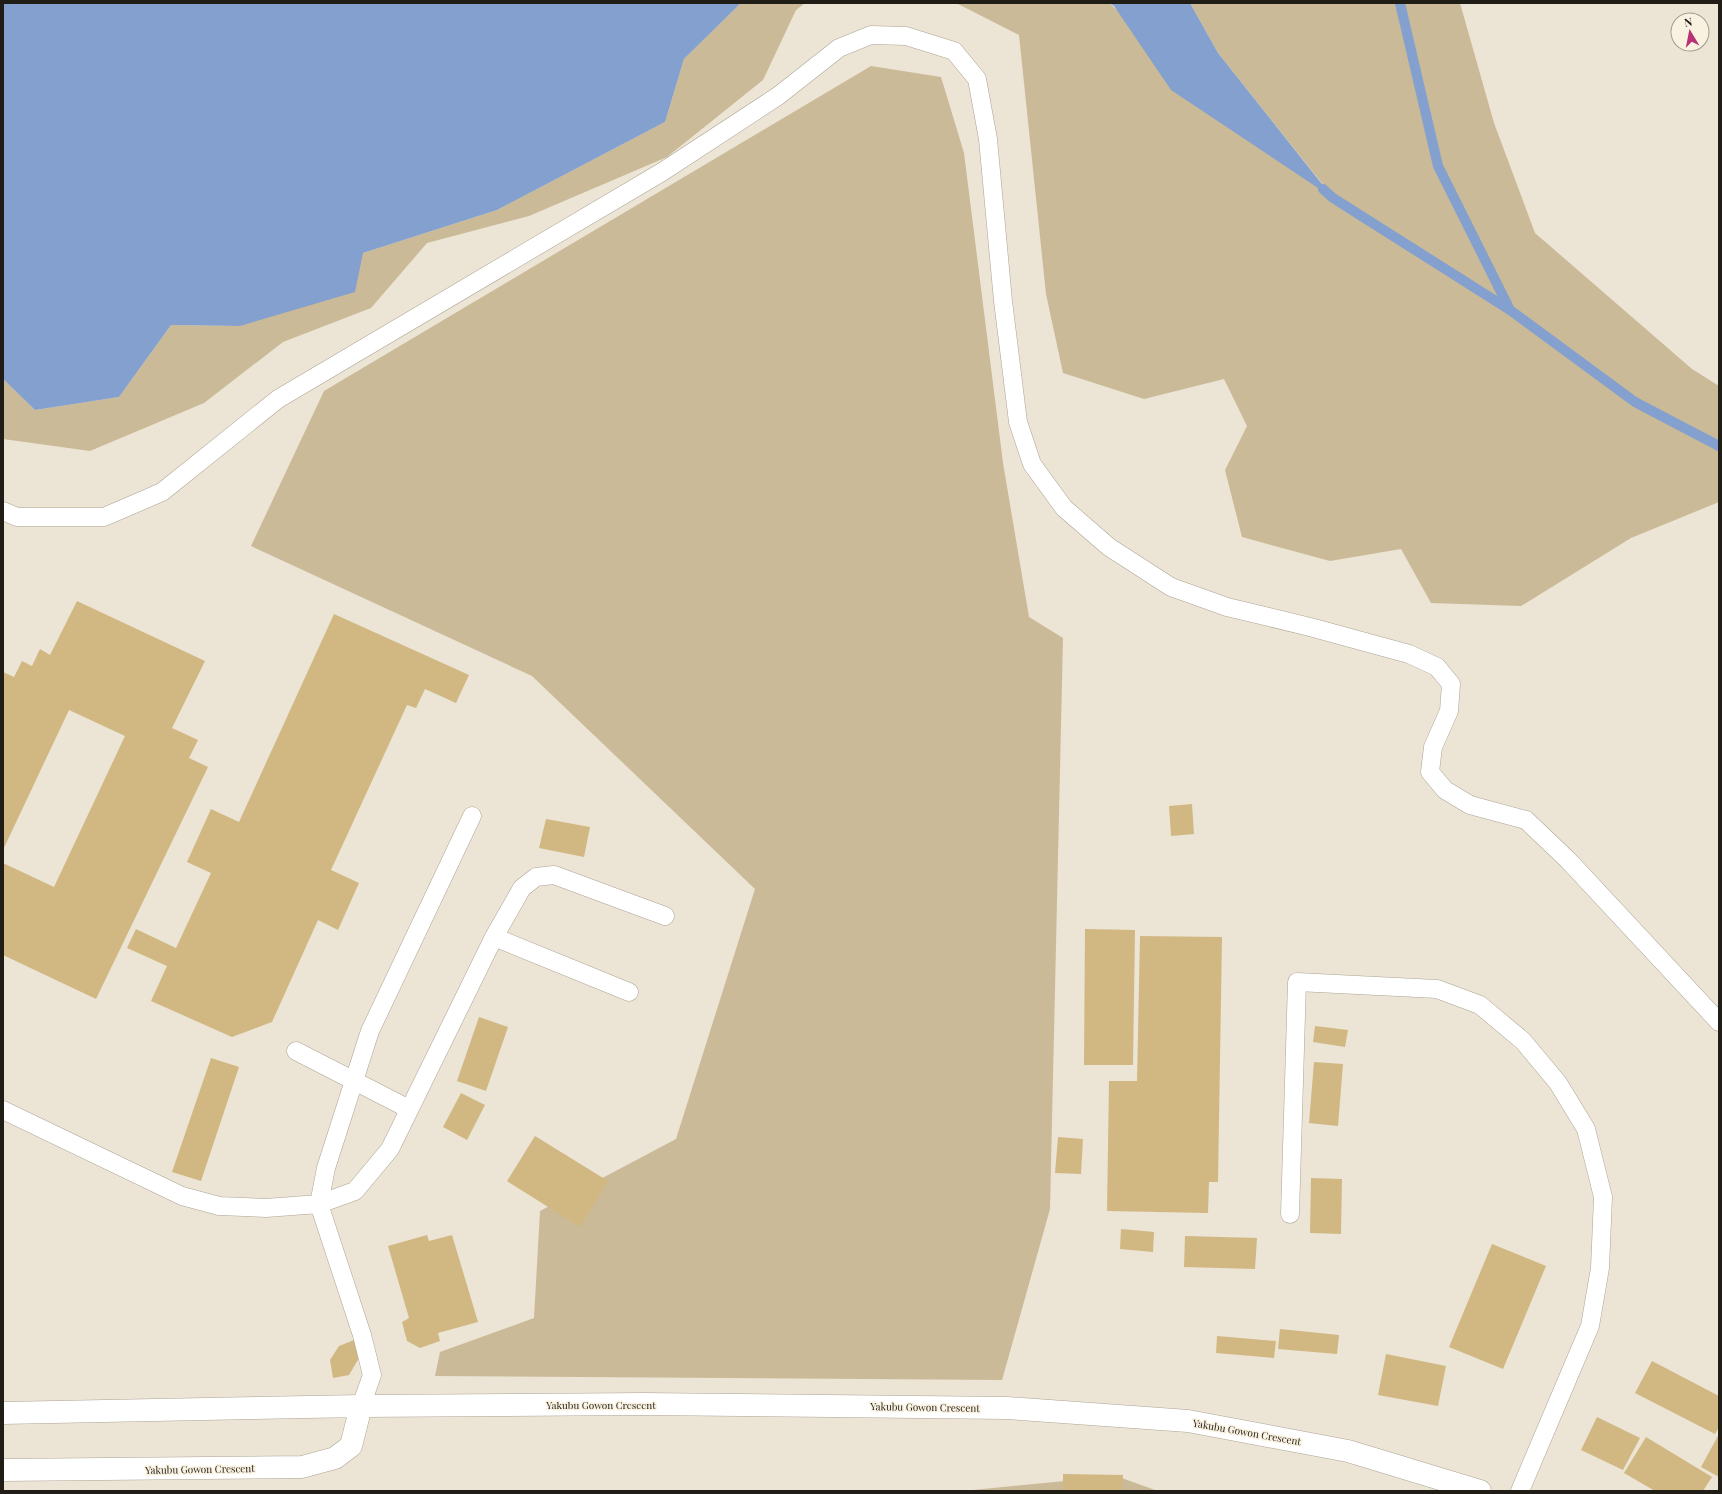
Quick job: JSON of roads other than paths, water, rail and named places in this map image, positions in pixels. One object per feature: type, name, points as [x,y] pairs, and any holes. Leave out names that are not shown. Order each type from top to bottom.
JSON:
[{"type":"street","name":"Yakubu Gowon Crescent","points":[[3,1413],[361,1406],[652,1404],[983,1408],[1188,1421],[1348,1451],[1480,1491]]},
{"type":"street","name":"Yakubu Gowon Crescent","points":[[3,1470],[302,1467],[335,1458],[351,1446],[361,1406]]},
{"type":"lane","points":[[3,511],[17,517],[104,517],[162,492],[278,399],[662,172],[778,96],[839,48],[871,35],[906,36],[954,51],[977,79],[988,139],[1003,301],[1018,422],[1032,464],[1064,508],[1109,547],[1171,587],[1227,607],[1310,627],[1409,654],[1437,667],[1451,684],[1449,711],[1433,747],[1430,772],[1445,790],[1470,805],[1526,820],[1568,860],[1719,1022]]},
{"type":"lane","points":[[361,1406],[372,1375],[362,1335],[320,1204],[326,1168],[370,1031],[472,816]]},
{"type":"lane","points":[[3,1110],[182,1196],[219,1206],[266,1208],[320,1204],[355,1191],[390,1149],[494,937],[522,888],[536,877],[554,875],[665,916]]},
{"type":"lane","points":[[494,937],[629,992]]},
{"type":"lane","points":[[1290,1214],[1297,982],[1437,989],[1480,1005],[1523,1041],[1558,1083],[1586,1129],[1603,1197],[1600,1268],[1590,1326],[1520,1491]]},
{"type":"lane","points":[[296,1051],[409,1109]]},
{"type":"water","points":[[4,3],[741,3],[684,59],[665,122],[497,210],[363,253],[355,292],[240,326],[171,325],[119,397],[35,410],[3,379]]},
{"type":"water","points":[[1109,3],[1190,3],[1218,53],[1333,198],[1171,90],[1114,6]]},
{"type":"waterway","points":[[1400,3],[1438,166],[1510,310]]},
{"type":"waterway","points":[[1323,189],[1333,198],[1510,310],[1635,402],[1719,446]]}]
